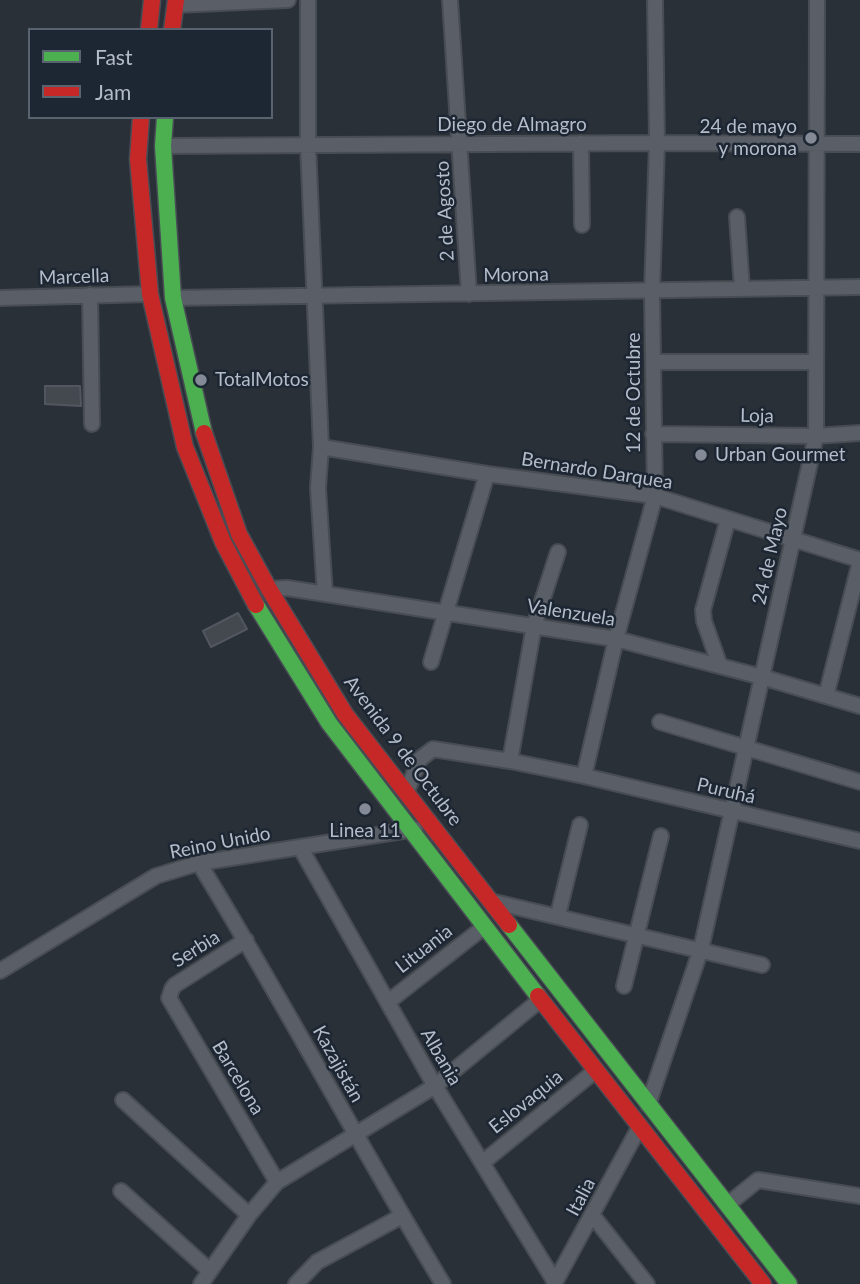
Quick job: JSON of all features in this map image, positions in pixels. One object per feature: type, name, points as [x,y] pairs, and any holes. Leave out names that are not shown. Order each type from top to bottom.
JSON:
[{"type":"main road","points":[[149,28],[152,0]]},
{"type":"main road","points":[[172,28],[176,3]]},
{"type":"main road","name":"Avenida 9 de Octubre","points":[[141,119],[138,159],[150,293],[185,447],[223,542],[248,593],[329,723],[639,1128],[764,1284]]},
{"type":"main road","name":"Avenida 9 de Octubre","points":[[165,119],[163,146],[173,298],[206,440],[239,534],[345,714],[789,1284]]},
{"type":"street","points":[[176,3],[288,0]]},
{"type":"street","points":[[307,0],[308,145],[321,447],[318,488],[325,594]]},
{"type":"street","name":"2 de Agosto","points":[[450,0],[461,144],[468,294]]},
{"type":"street","name":"12 de Octubre","points":[[584,776],[616,639],[654,496],[652,292],[657,143],[656,0]]},
{"type":"street","name":"24 de Mayo","points":[[648,1105],[701,949],[816,436],[817,0]]},
{"type":"street","points":[[581,144],[582,225]]},
{"type":"street","name":"Diego de Almagro","points":[[163,146],[860,144]]},
{"type":"street","points":[[737,217],[742,289]]},
{"type":"street","name":"Morona","points":[[173,298],[860,287]]},
{"type":"street","name":"Marcella","points":[[0,299],[150,293]]},
{"type":"street","points":[[89,295],[92,424]]},
{"type":"street","points":[[654,362],[817,362]]},
{"type":"street","name":"Loja","points":[[653,434],[816,436],[860,433]]},
{"type":"street","name":"Bernardo Darquea","points":[[321,447],[487,474],[654,496],[860,561]]},
{"type":"street","points":[[431,662],[487,474]]},
{"type":"street","points":[[720,666],[704,621],[703,610],[728,519]]},
{"type":"street","points":[[510,761],[534,626],[558,552]]},
{"type":"street","points":[[826,696],[860,561]]},
{"type":"street","name":"Valenzuela","points":[[269,589],[288,588],[616,639],[860,706]]},
{"type":"street","points":[[660,722],[860,782]]},
{"type":"street","name":"Puruhá","points":[[407,791],[420,759],[433,750],[510,761],[731,812],[859,836]]},
{"type":"street","name":"Reino Unido","points":[[0,971],[156,876],[199,863],[413,830],[430,822]]},
{"type":"street","points":[[558,915],[580,825]]},
{"type":"street","points":[[624,986],[661,836]]},
{"type":"street","name":"Albania","points":[[300,847],[435,1086],[555,1283]]},
{"type":"street","name":"Kazajistán","points":[[199,863],[443,1284]]},
{"type":"street","points":[[489,900],[762,965]]},
{"type":"street","name":"Lituania","points":[[388,1002],[484,927]]},
{"type":"street","name":"Serbia","points":[[170,993],[175,985],[246,940]]},
{"type":"street","name":"Barcelona","points":[[170,993],[171,1003],[277,1182]]},
{"type":"street","points":[[201,1284],[249,1215],[277,1182],[435,1086],[540,1000]]},
{"type":"street","name":"Eslovaquia","points":[[482,1163],[595,1071]]},
{"type":"street","points":[[122,1100],[249,1215]]},
{"type":"street","name":"Italia","points":[[555,1283],[639,1128]]},
{"type":"street","points":[[727,1205],[758,1180],[860,1196]]},
{"type":"street","points":[[121,1191],[209,1271]]},
{"type":"street","points":[[303,1281],[317,1262],[402,1216]]},
{"type":"street","points":[[593,1216],[647,1284]]},
{"type":"building","points":[[45,386],[80,386],[81,406],[45,404]]},
{"type":"building","points":[[238,613],[247,629],[211,647],[203,631]]},
{"type":"traffic: fast","points":[[165,119],[163,146],[173,298],[204,433]]},
{"type":"traffic: fast","points":[[256,605],[329,723],[538,996]]},
{"type":"traffic: fast","points":[[509,925],[789,1284]]},
{"type":"traffic: jam","points":[[149,28],[152,0]]},
{"type":"traffic: jam","points":[[172,28],[176,0]]},
{"type":"traffic: jam","points":[[141,119],[138,159],[150,294],[185,447],[223,542],[256,605]]},
{"type":"traffic: jam","points":[[204,433],[239,534],[345,714],[509,925]]},
{"type":"traffic: jam","points":[[538,996],[763,1284]]},
{"type":"place","name":"24 de mayo y morona","points":[[811,138]]},
{"type":"place","name":"TotalMotos","points":[[201,380]]},
{"type":"place","name":"Urban Gourmet","points":[[701,455]]},
{"type":"place","name":"Linea 11","points":[[365,809]]}]
